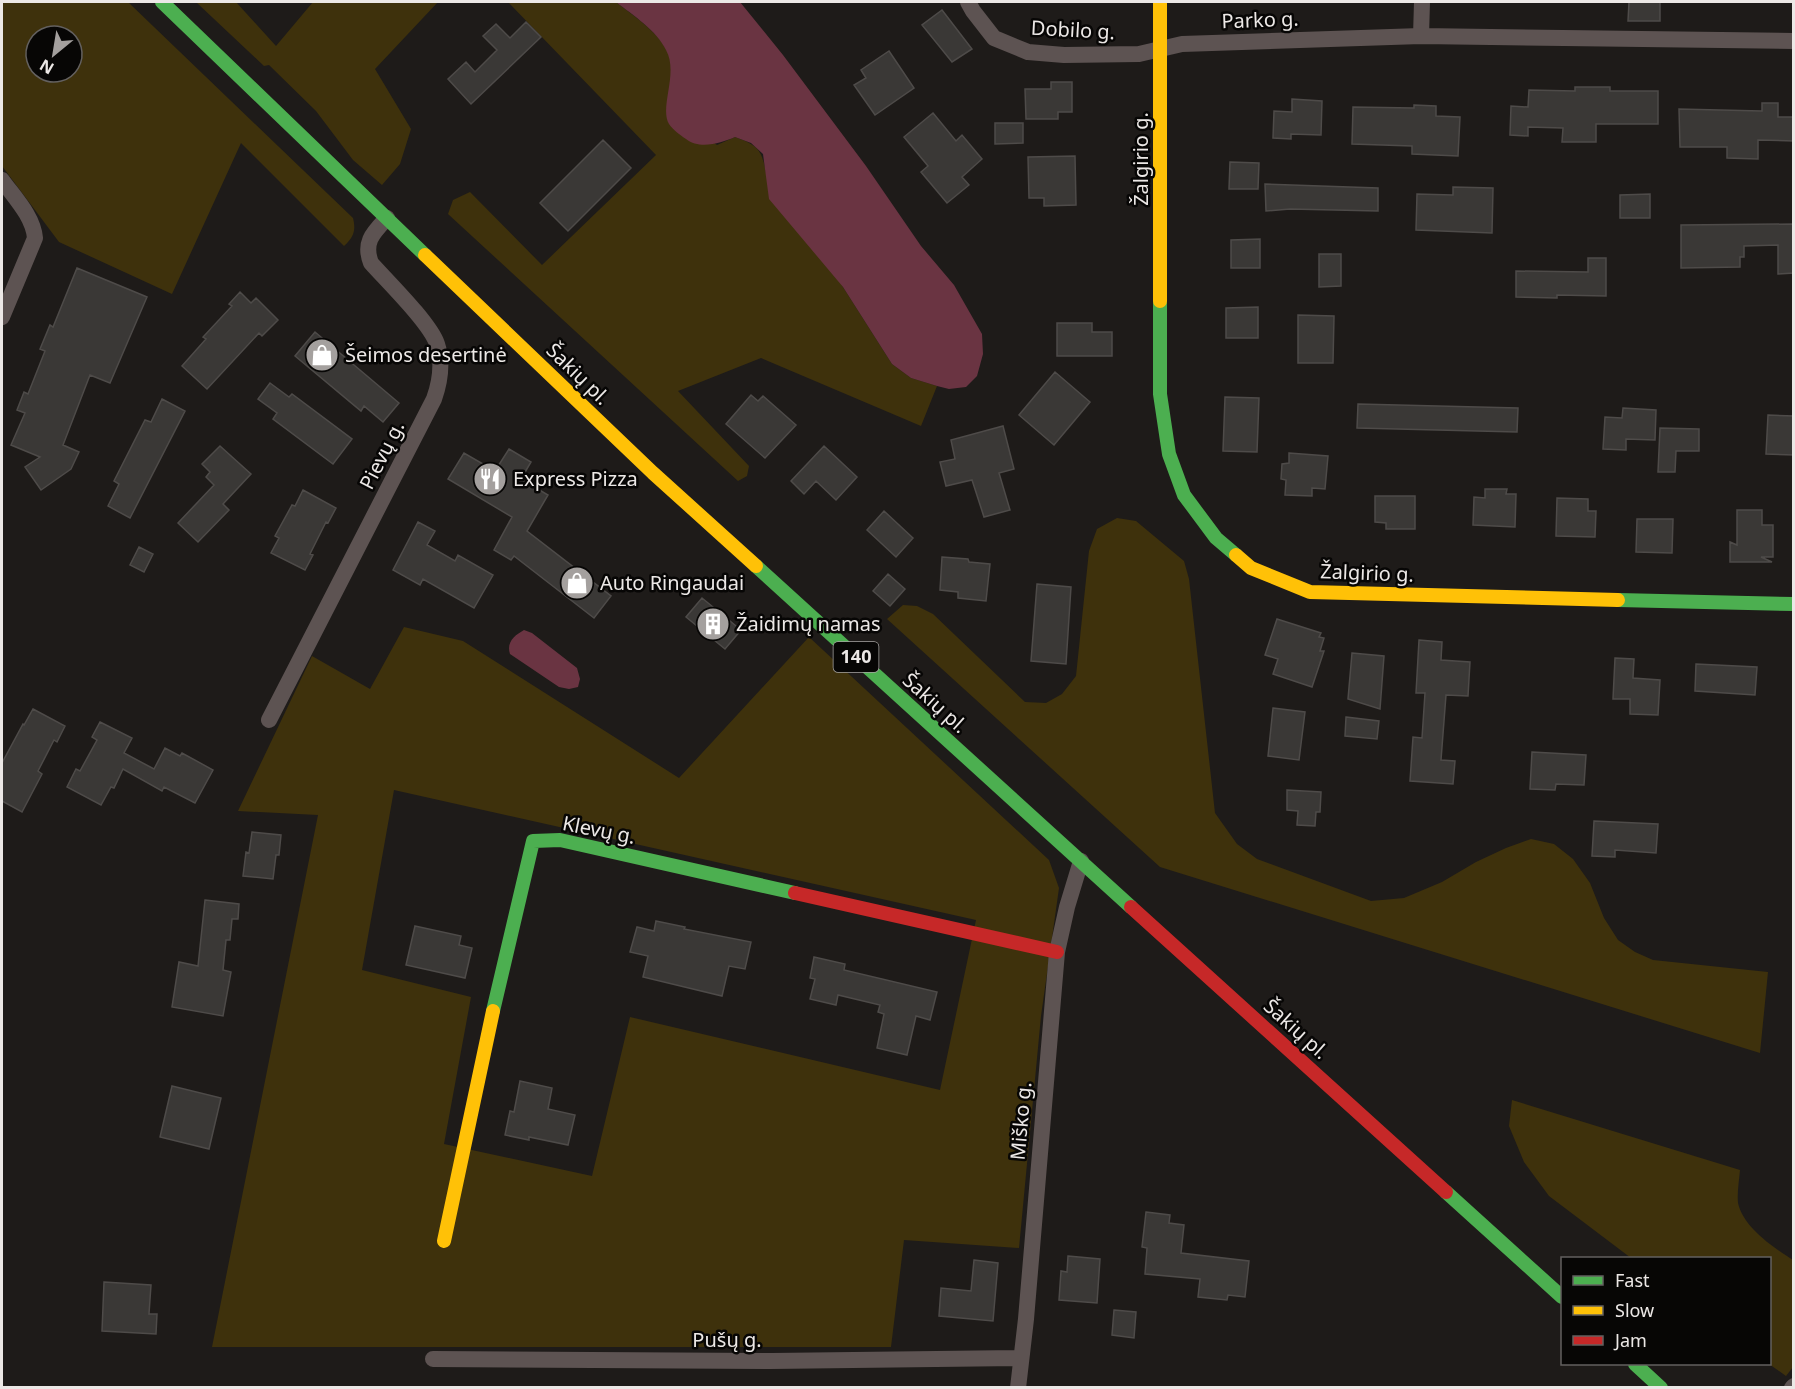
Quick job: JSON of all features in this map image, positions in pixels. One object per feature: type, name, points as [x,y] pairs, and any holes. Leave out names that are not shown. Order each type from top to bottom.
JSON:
[{"type":"street","name":"Šakių pl.","points":[[162,2],[662,480],[1561,1295]]},
{"type":"street","name":"Dobilo g.","points":[[968,2],[994,38],[1028,52],[1064,55],[1139,54],[1161,49]]},
{"type":"street","name":"Žalgirio g.","points":[[1160,2],[1160,393],[1169,454],[1185,495],[1216,538],[1251,568],[1310,592],[1794,604]]},
{"type":"street","points":[[1421,36],[1422,2]]},
{"type":"street","name":"Parko g.","points":[[1161,49],[1182,44],[1421,36],[1794,41]]},
{"type":"street","points":[[2,180],[34,228],[34,238],[2,317]]},
{"type":"street","name":"Pievų g.","points":[[269,720],[440,384],[440,361],[436,343],[426,326],[371,263],[366,252],[375,231],[387,218]]},
{"type":"street","name":"Klevų g.","points":[[444,1241],[487,1037],[533,841],[560,840],[1057,952]]},
{"type":"street","name":"Miško g.","points":[[1018,1388],[1057,952],[1067,907],[1081,861]]},
{"type":"street","name":"Pušų g.","points":[[433,1359],[771,1361],[1021,1359]]},
{"type":"street","points":[[1636,1365],[1661,1388]]},
{"type":"shaded area","points":[[2,2],[128,2],[353,218],[354,226],[350,240],[344,246],[241,143],[172,294],[59,242],[2,166]]},
{"type":"shaded area","points":[[196,2],[236,2],[276,46],[313,2],[438,2],[375,69],[411,129],[400,164],[382,185],[353,160],[316,111],[269,65],[264,66]]},
{"type":"shaded area","points":[[508,2],[616,2],[652,31],[666,49],[670,59],[672,75],[667,109],[717,145],[735,137],[757,149],[763,158],[766,173],[892,364],[911,378],[937,386],[921,426],[761,358],[678,391],[749,466],[747,476],[738,481],[448,214],[453,200],[470,192],[542,265],[656,155]]},
{"type":"shaded area","points":[[616,2],[740,2],[783,55],[866,166],[921,246],[954,285],[982,334],[983,354],[977,376],[966,387],[949,389],[911,378],[892,364],[843,287],[769,199],[763,154],[751,143],[735,137],[717,143],[698,144],[686,139],[672,128],[666,108],[671,69],[666,50],[651,30]]},
{"type":"shaded area","points":[[1117,518],[1136,521],[1184,561],[1189,579],[1215,813],[1237,844],[1257,859],[1371,901],[1404,898],[1442,882],[1506,848],[1531,839],[1554,844],[1573,859],[1590,883],[1604,918],[1618,940],[1635,952],[1653,960],[1768,972],[1760,1053],[1160,867],[887,619],[903,605],[917,606],[933,614],[1025,702],[1046,703],[1062,694],[1076,676],[1089,551],[1097,529]]},
{"type":"shaded area","points":[[404,627],[463,641],[679,778],[809,637],[1049,860],[1059,888],[1041,1016],[1019,1248],[904,1240],[891,1347],[212,1347],[318,815],[238,811],[312,656],[370,689]],"holes":[[[394,790],[976,920],[940,1090],[630,1017],[592,1176],[444,1144],[471,997],[362,970]]]},
{"type":"shaded area","points":[[524,630],[532,633],[577,668],[580,679],[578,687],[569,689],[559,687],[510,654],[510,642]]},
{"type":"shaded area","points":[[1512,1100],[1740,1170],[1738,1203],[1741,1212],[1760,1236],[1793,1260],[1793,1367],[1786,1376],[1770,1365],[1771,1257],[1630,1257],[1549,1196],[1524,1162],[1509,1126]]},
{"type":"building","points":[[1629,2],[1660,2],[1660,21],[1628,21]]},
{"type":"building","points":[[942,10],[972,49],[952,62],[922,25]]},
{"type":"building","points":[[526,22],[541,37],[471,104],[448,79],[466,62],[475,72],[497,50],[483,36],[496,24],[510,38]]},
{"type":"building","points":[[889,51],[914,88],[875,115],[854,85],[866,78],[861,70]]},
{"type":"building","points":[[1051,82],[1072,82],[1072,112],[1058,112],[1058,119],[1026,119],[1025,89],[1051,89]]},
{"type":"building","points":[[1575,87],[1610,87],[1610,91],[1658,91],[1658,124],[1596,124],[1596,142],[1562,142],[1563,128],[1528,127],[1528,136],[1510,135],[1511,106],[1528,107],[1529,90],[1575,91]]},
{"type":"building","points":[[1292,99],[1322,101],[1321,135],[1291,134],[1291,139],[1273,138],[1274,111],[1292,112]]},
{"type":"building","points":[[1762,103],[1778,103],[1778,117],[1794,117],[1794,141],[1758,140],[1758,159],[1727,158],[1727,147],[1680,147],[1679,109],[1762,111]]},
{"type":"building","points":[[1414,105],[1436,106],[1436,116],[1460,117],[1458,156],[1412,154],[1412,146],[1352,144],[1353,107],[1414,108]]},
{"type":"building","points":[[933,113],[956,141],[962,135],[982,159],[962,177],[969,185],[947,203],[921,172],[928,166],[904,137]]},
{"type":"building","points":[[995,123],[1023,123],[1023,143],[995,144]]},
{"type":"building","points":[[603,140],[631,168],[568,231],[540,203]]},
{"type":"building","points":[[1075,156],[1076,205],[1044,206],[1044,198],[1029,198],[1028,157]]},
{"type":"building","points":[[1230,162],[1259,163],[1258,189],[1229,189]]},
{"type":"building","points":[[1265,184],[1378,188],[1378,211],[1290,209],[1266,211]]},
{"type":"building","points":[[1453,187],[1493,188],[1492,233],[1416,230],[1417,194],[1453,195]]},
{"type":"building","points":[[1650,194],[1650,218],[1620,218],[1620,195]]},
{"type":"building","points":[[1794,224],[1794,273],[1778,274],[1778,245],[1744,246],[1744,257],[1740,257],[1740,267],[1681,268],[1681,225]]},
{"type":"building","points":[[1260,239],[1260,268],[1231,268],[1231,240]]},
{"type":"building","points":[[1319,254],[1341,254],[1341,286],[1319,287]]},
{"type":"building","points":[[1588,258],[1606,258],[1606,296],[1516,297],[1516,271],[1588,272]]},
{"type":"building","points":[[77,268],[147,297],[110,383],[90,375],[63,445],[79,452],[71,469],[41,490],[25,467],[40,457],[11,445],[25,413],[17,410],[24,392],[28,394],[45,351],[40,349],[50,325],[53,327]]},
{"type":"building","points":[[240,292],[251,303],[256,298],[278,320],[262,336],[259,333],[207,389],[182,366],[206,339],[203,337],[232,306],[229,304]]},
{"type":"building","points":[[1258,307],[1258,338],[1226,338],[1226,308]]},
{"type":"building","points":[[1298,315],[1334,316],[1333,363],[1298,363]]},
{"type":"building","points":[[1057,323],[1092,323],[1092,332],[1112,332],[1112,356],[1057,356]]},
{"type":"building","points":[[315,332],[399,403],[383,422],[364,406],[361,411],[295,356]]},
{"type":"building","points":[[1055,372],[1090,402],[1054,445],[1019,415]]},
{"type":"building","points":[[270,383],[289,397],[292,394],[352,439],[333,464],[273,419],[277,413],[258,399]]},
{"type":"building","points":[[751,395],[758,401],[763,396],[796,425],[765,458],[726,424]]},
{"type":"building","points":[[1225,397],[1259,398],[1257,452],[1223,451]]},
{"type":"building","points":[[162,399],[185,411],[130,518],[108,506],[119,484],[114,481],[145,420],[151,422]]},
{"type":"building","points":[[1358,404],[1518,408],[1517,432],[1357,428]]},
{"type":"building","points":[[1623,408],[1656,410],[1655,440],[1626,439],[1626,450],[1603,449],[1605,417],[1622,418]]},
{"type":"building","points":[[1768,415],[1794,416],[1794,455],[1766,454]]},
{"type":"building","points":[[1003,426],[1014,469],[999,473],[1010,510],[984,517],[972,480],[946,486],[940,462],[955,459],[951,440]]},
{"type":"building","points":[[1660,428],[1699,429],[1699,451],[1676,451],[1675,472],[1658,472]]},
{"type":"building","points":[[220,446],[251,474],[223,504],[229,510],[198,542],[178,523],[214,485],[206,477],[210,472],[202,464]]},
{"type":"building","points":[[824,446],[857,477],[836,500],[816,481],[804,494],[791,481]]},
{"type":"building","points":[[509,449],[531,462],[521,479],[548,495],[527,531],[611,596],[594,618],[514,556],[511,560],[494,550],[512,517],[448,479],[464,453],[495,471]]},
{"type":"building","points":[[1289,453],[1328,456],[1325,489],[1312,488],[1312,496],[1285,495],[1286,480],[1281,479],[1282,464],[1289,463]]},
{"type":"building","points":[[1485,489],[1507,489],[1506,494],[1516,494],[1515,527],[1473,525],[1474,497],[1485,498]]},
{"type":"building","points":[[303,490],[336,508],[328,523],[326,522],[310,554],[313,555],[305,570],[271,553],[279,538],[275,536]]},
{"type":"building","points":[[1375,496],[1415,496],[1415,529],[1386,529],[1386,523],[1375,522]]},
{"type":"building","points":[[1557,498],[1588,499],[1588,511],[1596,511],[1595,537],[1556,536]]},
{"type":"building","points":[[1737,510],[1762,510],[1762,525],[1773,525],[1773,557],[1761,557],[1772,562],[1730,562],[1730,542],[1737,545]]},
{"type":"building","points":[[884,511],[913,538],[896,557],[867,530]]},
{"type":"building","points":[[1637,519],[1673,519],[1672,553],[1636,552]]},
{"type":"building","points":[[418,522],[435,531],[427,545],[455,561],[458,555],[493,575],[474,608],[423,579],[420,585],[393,570]]},
{"type":"building","points":[[139,547],[153,554],[144,572],[130,565]]},
{"type":"building","points":[[942,557],[990,564],[986,601],[958,598],[958,592],[940,590]]},
{"type":"building","points":[[888,574],[905,589],[890,606],[873,591]]},
{"type":"building","points":[[1037,584],[1071,587],[1066,664],[1031,661]]},
{"type":"building","name":"Žaidimų namas","points":[[702,598],[741,630],[725,649],[686,617]]},
{"type":"building","points":[[1277,619],[1321,633],[1319,637],[1324,638],[1320,651],[1324,651],[1312,687],[1273,674],[1278,659],[1265,655]]},
{"type":"building","points":[[1419,640],[1442,642],[1441,660],[1470,662],[1468,696],[1446,695],[1441,760],[1455,761],[1453,784],[1410,781],[1413,737],[1422,738],[1425,693],[1416,693]]},
{"type":"building","points":[[1352,653],[1384,656],[1380,709],[1348,699]]},
{"type":"building","points":[[1615,658],[1634,659],[1633,678],[1660,680],[1658,715],[1630,714],[1630,699],[1613,699]]},
{"type":"building","points":[[1696,664],[1757,667],[1755,695],[1695,691]]},
{"type":"building","points":[[1273,708],[1305,712],[1299,760],[1268,756]]},
{"type":"building","points":[[33,709],[65,726],[57,742],[54,740],[38,771],[42,774],[22,812],[2,801],[2,763]]},
{"type":"building","points":[[1346,717],[1379,721],[1377,739],[1345,736]]},
{"type":"building","points":[[100,722],[132,738],[124,753],[154,769],[165,748],[180,756],[182,753],[213,770],[195,803],[164,787],[162,791],[123,769],[114,788],[111,787],[101,805],[67,787],[76,769],[80,771],[97,740],[92,737]]},
{"type":"building","points":[[1532,752],[1586,755],[1584,785],[1556,784],[1555,790],[1530,789]]},
{"type":"building","points":[[1287,790],[1321,792],[1320,812],[1316,812],[1315,826],[1297,825],[1298,811],[1287,810]]},
{"type":"building","points":[[1594,821],[1658,824],[1656,853],[1615,850],[1615,857],[1592,856]]},
{"type":"building","points":[[252,832],[281,835],[273,879],[243,876],[246,852],[249,853]]},
{"type":"building","points":[[205,900],[239,904],[238,919],[232,919],[230,940],[226,940],[223,970],[231,972],[223,1016],[172,1007],[179,962],[198,966]]},
{"type":"building","points":[[656,921],[751,942],[745,969],[729,966],[722,996],[643,977],[648,956],[630,952],[637,927],[654,931]]},
{"type":"building","points":[[415,926],[461,936],[459,945],[472,948],[465,978],[406,965]]},
{"type":"building","points":[[814,957],[845,964],[844,970],[937,992],[930,1020],[916,1016],[907,1055],[877,1048],[884,1014],[878,1012],[880,1005],[838,995],[836,1005],[810,999],[815,979],[810,978]]},
{"type":"building","points":[[520,1081],[552,1088],[548,1109],[575,1115],[568,1145],[505,1135],[510,1111],[514,1112]]},
{"type":"building","points":[[172,1086],[221,1098],[209,1149],[160,1137]]},
{"type":"building","points":[[1146,1212],[1170,1215],[1169,1223],[1184,1225],[1181,1253],[1249,1261],[1245,1297],[1228,1295],[1227,1300],[1198,1297],[1200,1279],[1145,1274],[1147,1248],[1142,1247]]},
{"type":"building","points":[[1068,1256],[1100,1259],[1097,1303],[1059,1300],[1061,1271],[1067,1272]]},
{"type":"building","points":[[974,1260],[998,1263],[993,1321],[939,1316],[941,1288],[971,1291]]},
{"type":"building","points":[[104,1282],[151,1285],[149,1314],[157,1314],[156,1334],[102,1331]]},
{"type":"building","points":[[1114,1310],[1136,1312],[1134,1338],[1112,1335]]},
{"type":"traffic: fast","points":[[162,2],[425,255]]},
{"type":"traffic: fast","points":[[1160,301],[1160,394],[1169,454],[1184,495],[1216,538],[1236,555]]},
{"type":"traffic: fast","points":[[756,566],[1131,907]]},
{"type":"traffic: fast","points":[[1618,600],[1794,604]]},
{"type":"traffic: fast","points":[[493,1011],[533,841],[560,840],[795,893]]},
{"type":"traffic: fast","points":[[1446,1192],[1561,1296]]},
{"type":"traffic: fast","points":[[1636,1365],[1661,1388]]},
{"type":"traffic: slow","points":[[1160,2],[1160,301]]},
{"type":"traffic: slow","points":[[425,255],[653,473],[756,566]]},
{"type":"traffic: slow","points":[[1236,555],[1251,568],[1310,592],[1618,600]]},
{"type":"traffic: slow","points":[[444,1241],[493,1011]]},
{"type":"traffic: jam","points":[[795,893],[1057,952]]},
{"type":"traffic: jam","points":[[1131,907],[1446,1192]]},
{"type":"place","name":"Šeimos desertinė","points":[[322,355]]},
{"type":"place","name":"Express Pizza","points":[[490,479]]},
{"type":"place","name":"Auto Ringaudai","points":[[577,583]]},
{"type":"place","name":"Žaidimų namas","points":[[713,624]]}]
